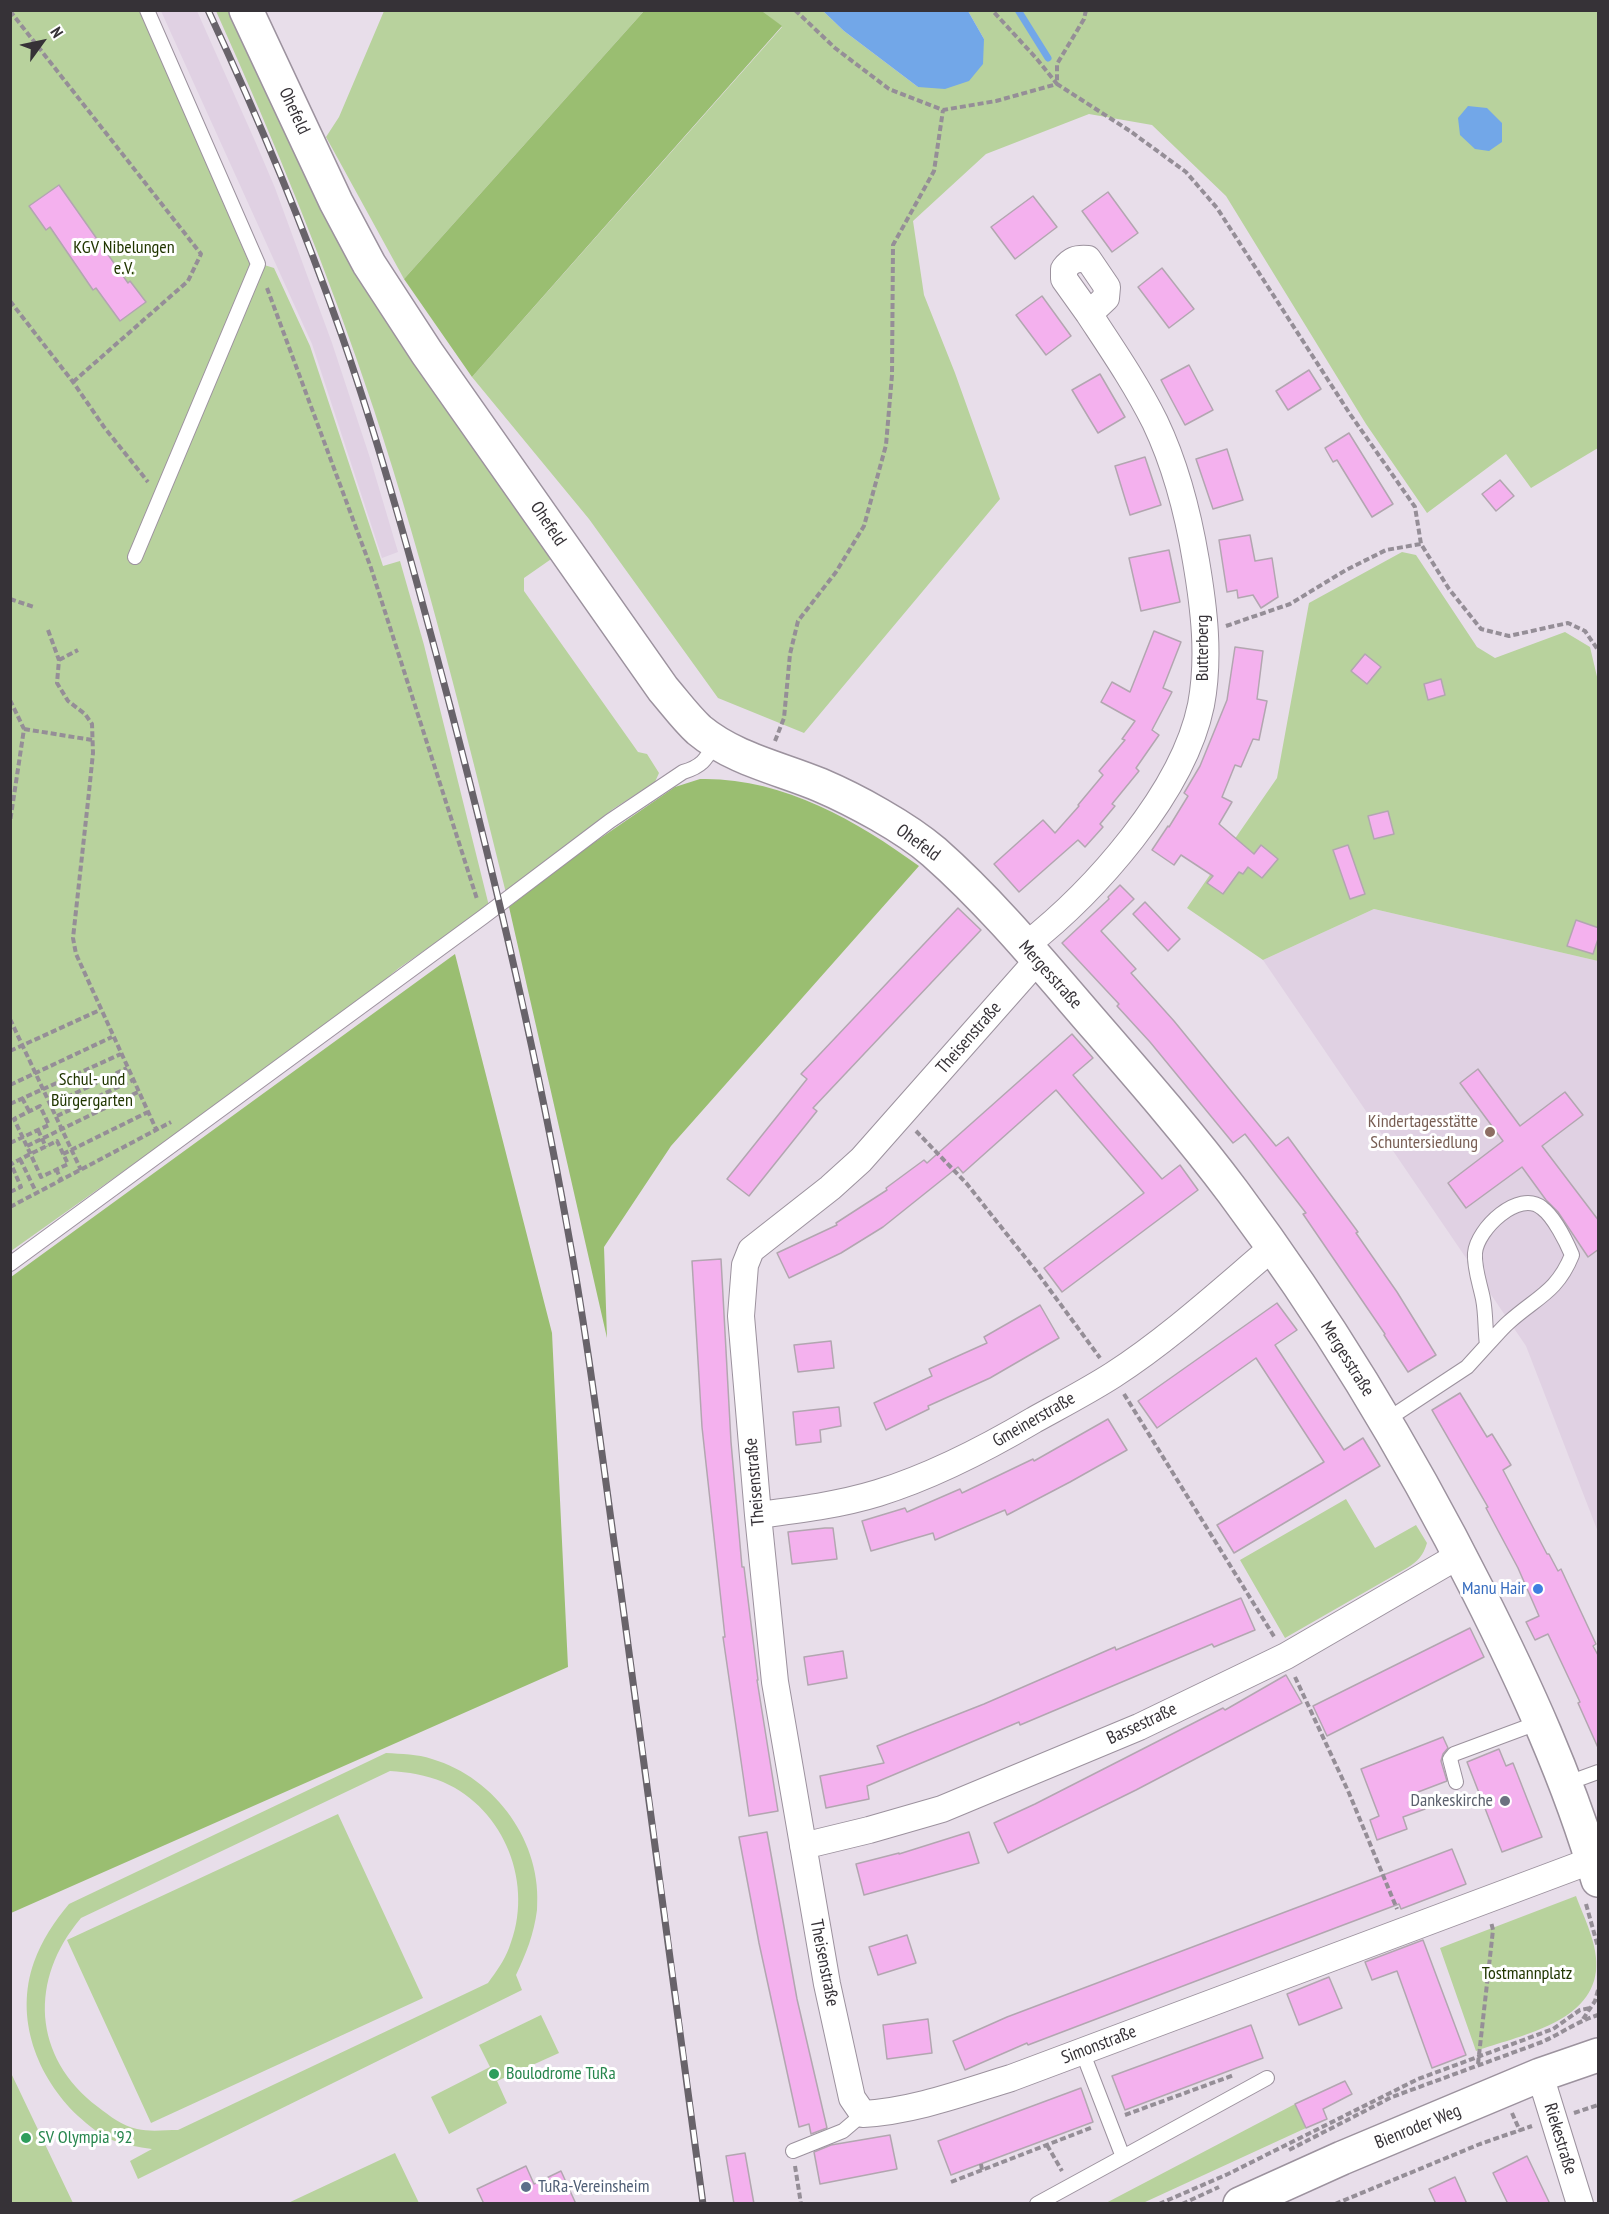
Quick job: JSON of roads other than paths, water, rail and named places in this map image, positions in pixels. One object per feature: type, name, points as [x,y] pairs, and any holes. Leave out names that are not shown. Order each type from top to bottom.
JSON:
[{"type":"street","name":"Ohefeld","points":[[246,10],[336,202],[369,264],[427,353],[663,689],[699,730],[716,742],[766,766],[820,785],[896,826],[931,850],[988,905]]},
{"type":"street","name":"Butterberg","points":[[1031,954],[1044,931],[1112,863],[1135,834],[1172,776],[1189,743],[1200,706],[1205,676],[1203,598],[1191,531],[1172,465],[1144,402],[1089,314]]},
{"type":"street","name":"Mergesstraße","points":[[988,905],[1156,1096],[1232,1190],[1322,1317],[1385,1422],[1460,1556],[1510,1654],[1565,1784],[1588,1869]]},
{"type":"street","name":"Theisenstraße","points":[[863,2114],[852,2098],[826,1984],[775,1682],[741,1316],[747,1257],[762,1239],[830,1188],[861,1160],[1028,970],[1031,954]]},
{"type":"street","name":"Gmeinerstraße","points":[[758,1515],[828,1505],[877,1494],[958,1462],[1006,1437],[1112,1375],[1184,1322],[1273,1247]]},
{"type":"street","name":"Bassestraße","points":[[803,1846],[942,1809],[1139,1727],[1286,1656],[1460,1556]]},
{"type":"street","name":"Simonstraße","points":[[863,2114],[923,2105],[1011,2078],[1484,1901],[1588,1869]]},
{"type":"street","name":"Bienroder Weg","points":[[1231,2195],[1342,2158],[1540,2075],[1599,2055]]},
{"type":"street","name":"Riekestraße","points":[[1540,2075],[1580,2204]]},
{"type":"lane","points":[[135,557],[258,264],[147,10]]},
{"type":"lane","points":[[10,1264],[610,821],[683,772],[696,768],[705,761],[716,742]]},
{"type":"lane","points":[[1385,1422],[1467,1367],[1508,1323],[1554,1287],[1564,1274],[1572,1255],[1542,1207],[1525,1202],[1508,1209],[1490,1223],[1480,1236],[1475,1253],[1483,1301],[1486,1345]]},
{"type":"lane","points":[[1456,1782],[1450,1759],[1454,1754],[1540,1722]]},
{"type":"lane","points":[[1565,1784],[1599,1772]]},
{"type":"lane","points":[[1082,2051],[1122,2157]]},
{"type":"lane","points":[[1037,2204],[1267,2078]]},
{"type":"lane","points":[[793,2151],[843,2131],[863,2114]]},
{"type":"water","points":[[823,11],[968,11],[984,39],[983,64],[969,81],[945,89],[918,87],[844,31]]},
{"type":"water","points":[[1468,106],[1487,108],[1502,123],[1502,142],[1489,151],[1475,149],[1460,135],[1458,118]]},
{"type":"waterway","points":[[1018,10],[1048,58]]},
{"type":"railway","points":[[208,10],[245,90],[296,212],[342,336],[372,427],[438,659],[514,965],[555,1160],[582,1315],[703,2204]]},
{"type":"place","name":"Kindertagesstätte Schuntersiedlung","points":[[1490,1132]]},
{"type":"place","name":"Manu Hair","points":[[1538,1589]]},
{"type":"place","name":"Dankeskirche","points":[[1505,1801]]},
{"type":"place","name":"Boulodrome TuRa","points":[[494,2074]]},
{"type":"place","name":"SV Olympia '92","points":[[26,2138]]},
{"type":"place","name":"TuRa-Vereinsheim","points":[[526,2187]]},
{"type":"park label","name":"KGV Nibelungen e.V.","points":[[124,258]]},
{"type":"park label","name":"Schul- und Bürgergarten","points":[[92,1090]]},
{"type":"park label","name":"Tostmannplatz","points":[[1527,1974]]}]
